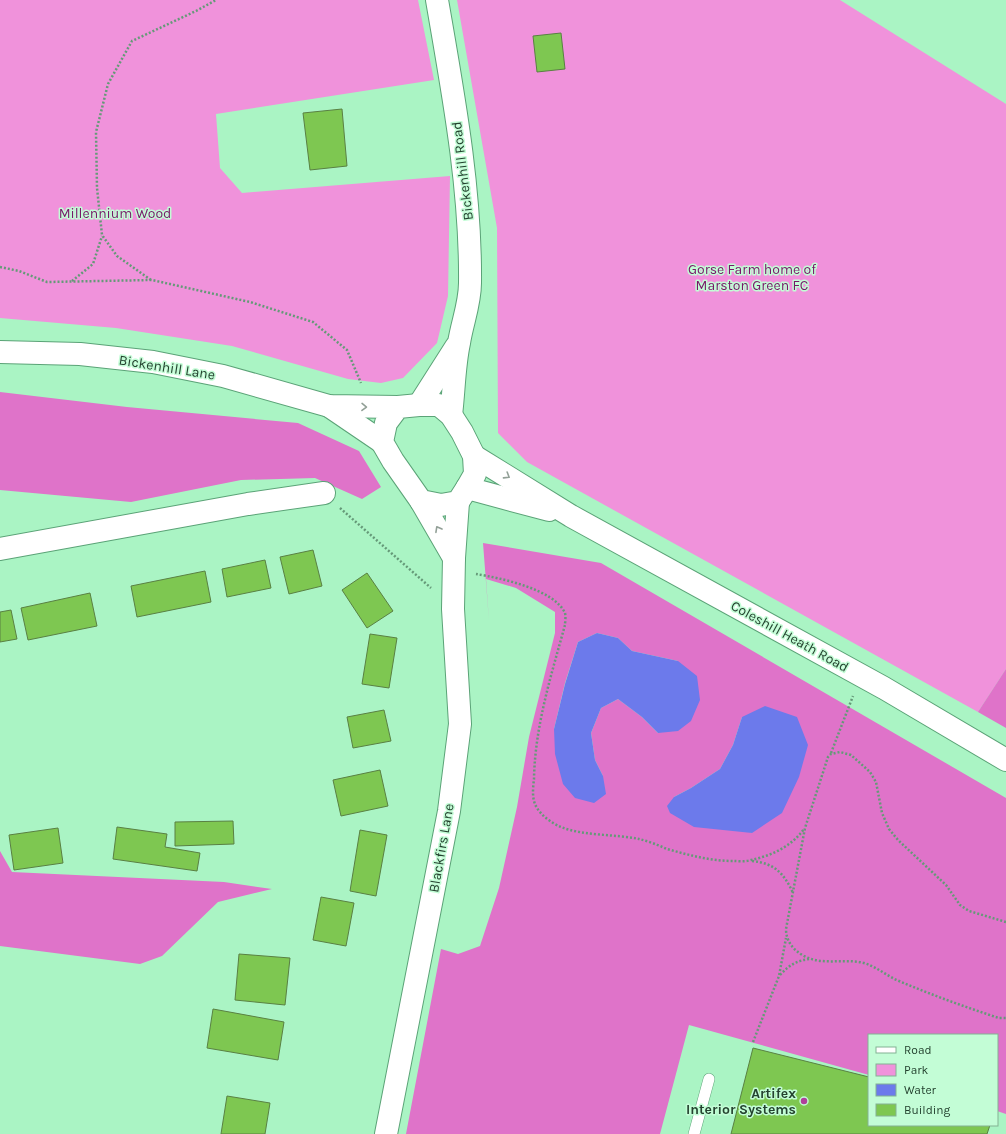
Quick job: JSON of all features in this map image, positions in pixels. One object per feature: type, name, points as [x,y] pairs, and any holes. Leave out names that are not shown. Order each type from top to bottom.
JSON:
[{"type":"street","name":"Bickenhill Road","points":[[437,0],[452,90],[469,213],[470,285],[465,318],[458,343],[451,415]]},
{"type":"street","name":"Bickenhill Road","points":[[409,406],[458,343]]},
{"type":"street","name":"Bickenhill Lane","points":[[0,352],[80,354],[153,362],[223,376],[329,406],[409,406]]},
{"type":"street","points":[[422,501],[441,505],[463,495],[475,474],[474,456],[462,432],[451,415],[439,405],[409,406],[386,423],[382,442],[393,461],[422,501],[454,564]]},
{"type":"street","name":"Bickenhill Lane","points":[[329,406],[382,442]]},
{"type":"street","name":"Coleshill Heath Road","points":[[474,456],[571,516],[861,675],[1006,760]]},
{"type":"street","points":[[0,549],[246,498],[324,493]]},
{"type":"street","name":"Coleshill Heath Road","points":[[463,495],[571,516]]},
{"type":"street","name":"Blackfirs Lane","points":[[386,1134],[449,811],[460,724],[453,608],[454,564],[463,495]]},
{"type":"lane","points":[[694,1134],[709,1079]]},
{"type":"path","points":[[72,281],[93,264],[102,235],[97,188],[96,132],[108,84],[132,41],[216,0]]},
{"type":"path","points":[[102,235],[118,256],[152,280]]},
{"type":"path","points":[[0,267],[19,271],[47,282],[152,280],[250,302],[313,322],[347,350],[363,389]]},
{"type":"path","points":[[324,493],[453,608]]},
{"type":"path","points":[[454,564],[501,578],[542,593],[557,602],[566,614],[565,626],[541,712],[536,743],[533,793],[534,803],[541,814],[553,824],[575,831],[640,839],[697,858],[724,861],[750,861],[767,864],[783,875],[793,893]]},
{"type":"path","points":[[753,1042],[779,976],[805,828],[828,756],[831,754],[861,675]]},
{"type":"path","points":[[831,754],[840,752],[851,755],[870,772],[876,782],[882,813],[889,829],[898,840],[946,885],[960,905],[969,911],[1006,922]]},
{"type":"path","points":[[750,861],[774,852],[791,843],[805,828]]},
{"type":"path","points":[[786,937],[793,949],[804,956],[831,962],[864,963],[873,966],[894,979],[935,996],[999,1018],[1006,1018]]},
{"type":"path","points":[[779,976],[792,964],[802,960],[813,959]]},
{"type":"green space","name":"Millennium Wood","points":[[0,0],[418,0],[434,80],[216,114],[220,168],[242,193],[450,176],[448,296],[437,343],[403,378],[381,383],[348,379],[232,346],[116,328],[0,318]]},
{"type":"green space","name":"Gorse Farm home of Marston Green FC","points":[[457,0],[840,0],[1006,104],[1006,669],[978,712],[527,462],[498,433],[497,228]]},
{"type":"shaded area","points":[[0,392],[127,407],[298,423],[359,451],[381,487],[362,499],[315,478],[241,480],[131,502],[0,490]]},
{"type":"shaded area","points":[[483,543],[601,563],[1006,798],[1006,1114],[998,1111],[998,1034],[868,1034],[868,1075],[689,1025],[660,1134],[406,1134],[441,949],[458,954],[480,946],[499,888],[517,807],[529,737],[555,633],[555,612],[516,588],[486,579],[489,621]],"holes":[[[597,633],[618,638],[632,651],[678,661],[658,733],[642,717],[618,699],[601,708],[591,733],[595,760],[603,776],[554,729],[565,683],[578,642]],[[742,717],[752,833],[674,797],[720,769],[733,745]]]},
{"type":"shaded area","points":[[1006,669],[1006,728],[978,712]]},
{"type":"shaded area","points":[[0,851],[12,872],[224,882],[272,889],[218,902],[162,956],[140,964],[0,946]]},
{"type":"water","points":[[597,633],[618,638],[632,651],[678,661],[697,676],[700,700],[691,721],[678,731],[658,733],[642,717],[618,699],[601,708],[591,733],[595,760],[603,776],[606,794],[594,803],[575,798],[563,784],[555,754],[554,729],[565,684],[578,642]]},
{"type":"water","points":[[765,706],[797,717],[808,745],[799,777],[782,813],[752,833],[694,827],[670,813],[667,806],[674,797],[720,769],[733,745],[742,717]]},
{"type":"building","points":[[561,33],[565,69],[537,72],[533,36]]},
{"type":"building","points":[[342,109],[347,166],[310,170],[303,113]]},
{"type":"building","points":[[313,550],[322,586],[289,594],[280,557]]},
{"type":"building","points":[[265,560],[271,588],[227,597],[222,569]]},
{"type":"building","points":[[205,571],[211,602],[137,617],[131,586]]},
{"type":"building","points":[[367,573],[393,611],[367,628],[342,590]]},
{"type":"building","points":[[90,593],[97,626],[28,640],[21,608]]},
{"type":"building","points":[[11,610],[17,639],[0,642],[0,612]]},
{"type":"building","points":[[370,634],[397,638],[389,688],[362,684]]},
{"type":"building","points":[[384,710],[391,741],[353,748],[347,717]]},
{"type":"building","points":[[380,770],[388,806],[341,816],[333,780]]},
{"type":"building","points":[[233,821],[234,844],[175,846],[175,822]]},
{"type":"building","points":[[117,827],[167,834],[165,847],[200,853],[197,871],[113,859]]},
{"type":"building","points":[[58,828],[63,863],[14,870],[9,835]]},
{"type":"building","points":[[360,830],[387,835],[376,896],[350,891]]},
{"type":"building","points":[[321,897],[354,903],[346,946],[313,940]]},
{"type":"building","points":[[239,954],[290,958],[285,1005],[235,1000]]},
{"type":"building","points":[[213,1009],[284,1022],[278,1060],[207,1048]]},
{"type":"building","name":"Artifex Interior Systems","points":[[753,1048],[868,1077],[868,1126],[990,1126],[987,1134],[731,1134]]},
{"type":"building","points":[[227,1096],[270,1103],[265,1134],[221,1134]]},
{"type":"place","name":"Artifex Interior Systems","points":[[804,1101]]}]
